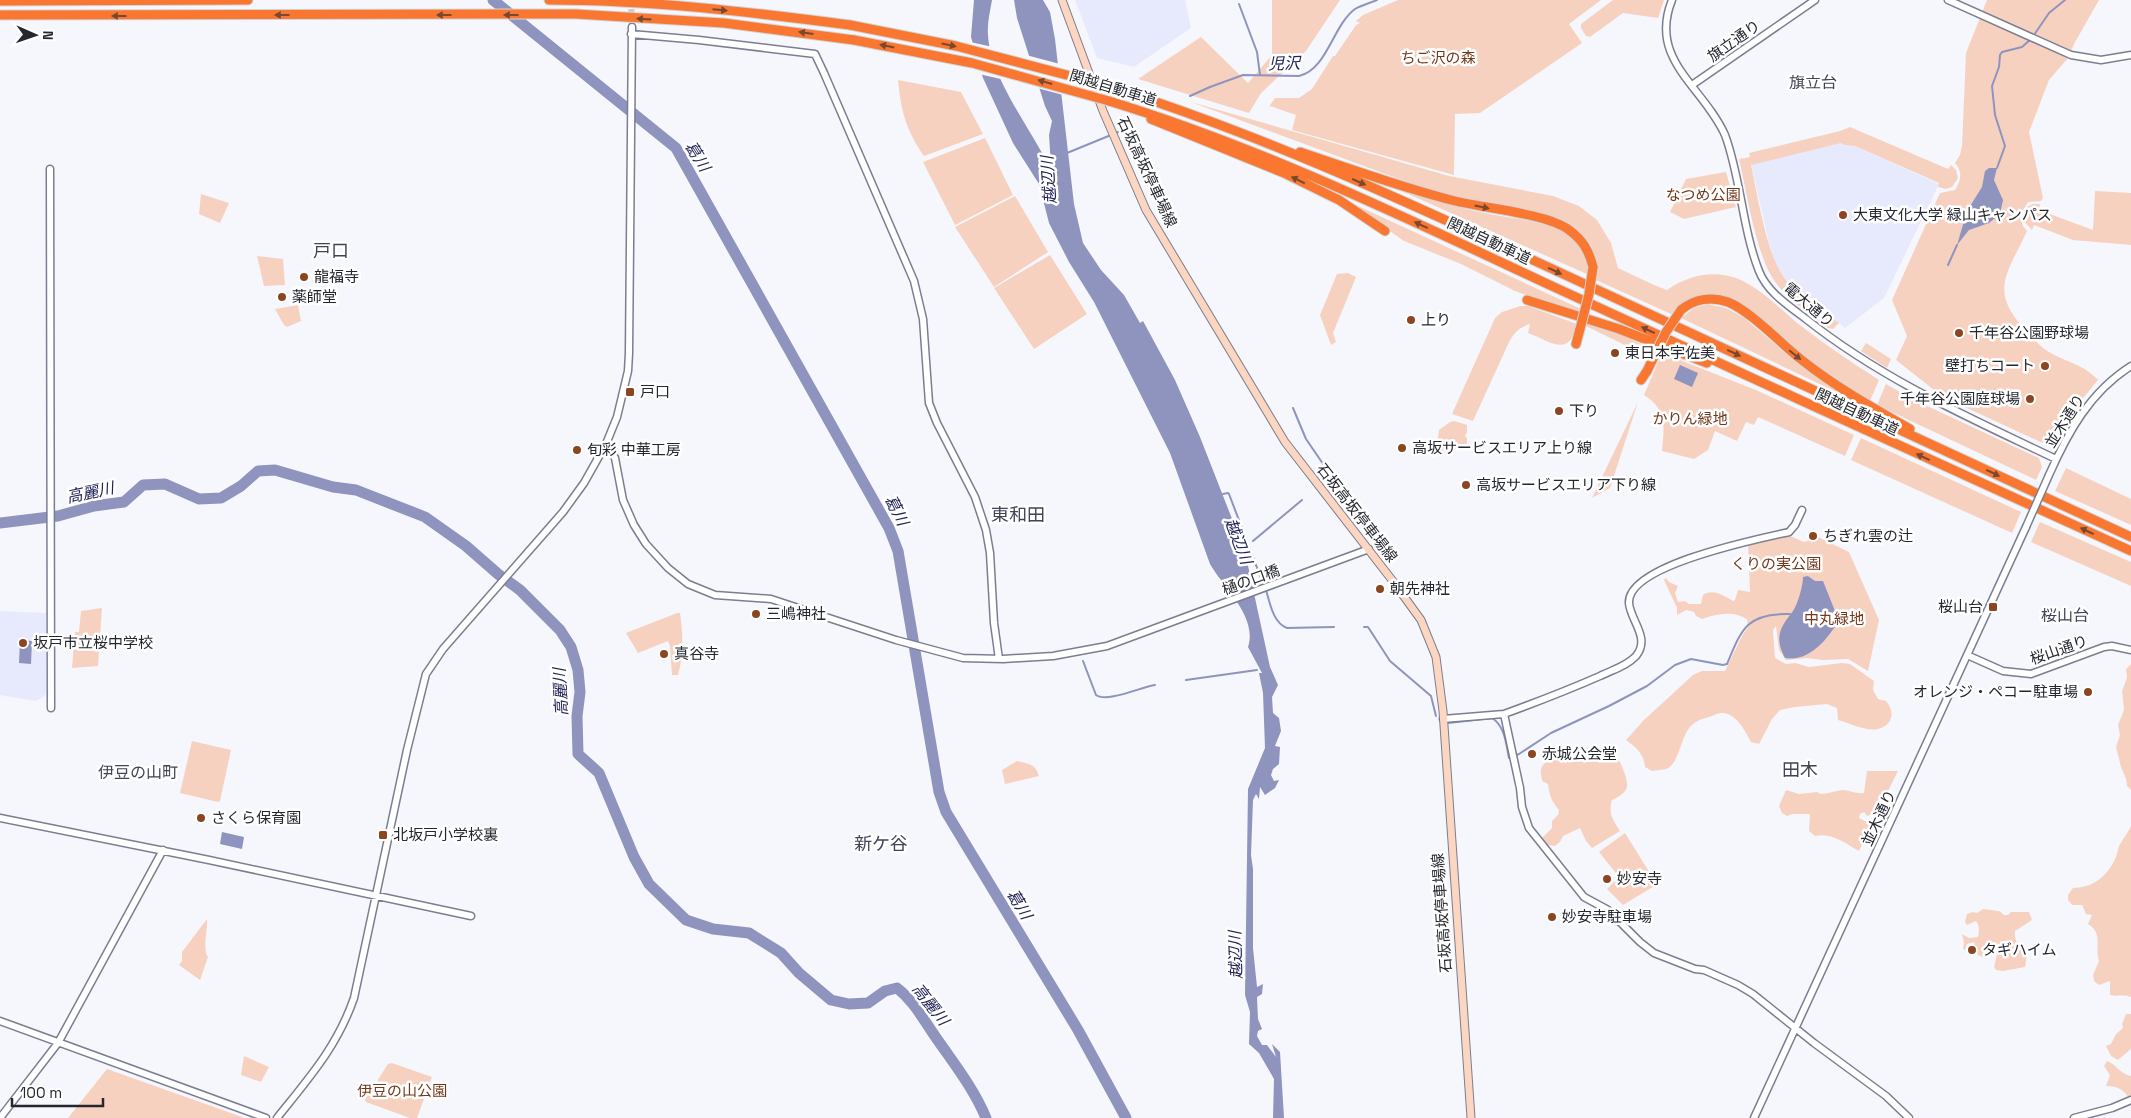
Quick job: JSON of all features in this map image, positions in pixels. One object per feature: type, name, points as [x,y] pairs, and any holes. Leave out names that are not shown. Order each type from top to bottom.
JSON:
[{"type":"highway","points":[[0,1],[248,0]]},
{"type":"highway","name":"関越自動車道","points":[[549,0],[594,0],[662,4],[850,25],[973,50],[1101,84],[1186,112],[1344,175],[1448,221],[2131,537]]},
{"type":"highway","name":"関越自動車道","points":[[0,15],[576,14],[724,23],[854,40],[972,63],[1123,105],[1218,138],[1352,193],[2131,552]]},
{"type":"highway","points":[[1123,105],[1166,127],[1234,152],[1339,200],[1385,231]]},
{"type":"highway","points":[[1186,112],[1371,176],[1455,201],[1552,222],[1568,229],[1589,251],[1593,267],[1589,294],[1576,344]]},
{"type":"highway","points":[[1527,300],[1619,329],[1786,394]]},
{"type":"highway","points":[[1641,380],[1666,332],[1681,310],[1696,301],[1722,300],[1737,307],[1828,379],[1885,415],[1973,464]]},
{"type":"main road","name":"石坂高坂停車場線","points":[[1062,0],[1111,130],[1146,210],[1285,442],[1408,600],[1429,636],[1438,669],[1443,719],[1471,1118]]},
{"type":"street","name":"電大通り","points":[[1672,0],[1665,22],[1667,43],[1676,63],[1725,135],[1759,271],[1774,294],[1829,338],[1866,363],[1931,399],[2056,458]]},
{"type":"street","name":"旗立通り","points":[[1692,85],[1815,0]]},
{"type":"street","points":[[1948,0],[2071,55],[2101,60],[2131,55]]},
{"type":"street","points":[[277,1118],[321,1065],[344,1024],[358,984],[422,684],[431,664],[563,512],[584,483],[606,444],[621,402],[628,371],[630,317],[630,92],[632,31],[814,54],[824,72],[914,281],[923,319],[929,403],[937,423],[975,497],[986,530],[990,553],[994,623],[999,659]]},
{"type":"street","points":[[50,169],[52,708]]},
{"type":"street","name":"並木通り","points":[[1754,1118],[2056,458],[2071,429],[2086,407],[2105,386],[2131,366]]},
{"type":"street","name":"樋の口橋","points":[[606,444],[615,458],[623,500],[634,525],[646,544],[662,562],[688,584],[715,596],[771,599],[901,641],[963,658],[999,659],[1053,656],[1092,649],[1160,628],[1368,549]]},
{"type":"street","points":[[1443,719],[1504,714],[1538,702],[1626,664],[1636,656],[1641,648],[1641,634],[1629,610],[1628,596],[1633,589],[1666,566],[1698,555],[1789,532],[1795,525],[1802,510]]},
{"type":"street","name":"桜山通り","points":[[1967,655],[2003,671],[2032,674],[2104,647],[2112,646],[2131,650]]},
{"type":"street","points":[[1504,714],[1520,788],[1522,807],[1529,828],[1584,897],[1608,910],[1640,942],[1654,953],[1695,969],[1704,970],[1753,994],[1886,1096],[1909,1118]]},
{"type":"street","points":[[0,818],[163,850],[471,916]]},
{"type":"street","points":[[0,1118],[58,1043],[163,850]]},
{"type":"street","points":[[0,1021],[266,1118]]},
{"type":"street","points":[[2074,1118],[2112,1108],[2131,1100]]},
{"type":"shaded area","points":[[1075,0],[1185,0],[1191,28],[1134,67],[1097,58]]},
{"type":"shaded area","name":"大東文化大学 緑山キャンパス","points":[[1841,142],[1855,146],[1939,184],[1884,298],[1845,328],[1783,277],[1776,265],[1769,243],[1751,164]]},
{"type":"shaded area","name":"坂戸市立桜中学校","points":[[0,611],[46,613],[46,694],[42,698],[35,701],[0,695]]},
{"type":"green space","points":[[1272,0],[1340,0],[1306,51],[1261,93],[1249,113],[1138,79],[1201,37],[1248,83],[1272,55]]},
{"type":"green space","name":"ちご沢の森","points":[[1398,0],[1601,0],[1569,24],[1582,43],[1480,113],[1455,114],[1454,175],[1292,130],[1296,115],[1270,106],[1268,108],[1275,98],[1299,98],[1312,89],[1333,56],[1335,56],[1356,25],[1360,23],[1356,21],[1363,15]]},
{"type":"green space","points":[[1613,0],[1664,0],[1658,18],[1623,13],[1590,37],[1586,36],[1581,28],[1581,24]]},
{"type":"green space","points":[[1987,0],[2099,0],[2074,44],[2069,57],[2049,80],[2029,132],[2043,198],[2041,201],[2028,202],[2020,215],[2023,226],[2027,231],[2005,280],[2004,291],[2013,315],[2032,338],[2049,352],[2081,367],[2098,380],[2069,415],[2054,443],[2047,445],[1943,397],[1896,360],[1907,336],[1892,300],[1940,193],[1955,190],[1959,183],[1960,173],[1955,163],[1960,155],[1962,146],[1966,53]]},
{"type":"green space","points":[[898,80],[961,92],[983,134],[924,156],[905,120]]},
{"type":"green space","points":[[1191,102],[1449,176],[1553,196],[1579,206],[1597,220],[1611,243],[1618,268],[1667,290],[1674,285],[1697,276],[1713,274],[1738,279],[1757,290],[1810,333],[1879,380],[1870,401],[1802,356],[1749,310],[1729,297],[1710,294],[1688,300],[1671,314],[1596,280],[1596,260],[1591,245],[1578,230],[1560,219],[1469,200],[1418,186]]},
{"type":"green space","points":[[1850,127],[1948,169],[1951,165],[1956,170],[1958,178],[1952,187],[1946,189],[1938,187],[1939,183],[1855,146],[1841,143],[1751,165],[1767,239],[1777,266],[1788,283],[1839,323],[1833,329],[1828,328],[1787,296],[1769,272],[1758,241],[1739,159],[1750,157],[1749,153]]},
{"type":"green space","points":[[985,138],[1013,195],[955,225],[923,162]]},
{"type":"green space","name":"なつめ公園","points":[[1726,172],[1736,207],[1684,219],[1670,212],[1686,179]]},
{"type":"green space","points":[[1395,188],[1458,207],[1534,222],[1563,231],[1574,239],[1582,250],[1587,262],[1589,275]]},
{"type":"green space","points":[[2095,191],[2131,193],[2131,245],[2073,240],[2034,225],[2032,230],[2023,220],[2027,207],[2033,204],[2040,204],[2039,210],[2093,230]]},
{"type":"green space","points":[[201,194],[229,203],[220,223],[199,214]]},
{"type":"green space","points":[[1015,196],[1048,252],[994,287],[955,227]]},
{"type":"green space","points":[[1345,200],[1581,309],[1580,314],[1515,291],[1461,264],[1404,241]]},
{"type":"green space","points":[[1050,255],[1087,314],[1034,349],[994,288]]},
{"type":"green space","points":[[257,256],[283,259],[285,285],[264,286]]},
{"type":"green space","points":[[1348,273],[1356,277],[1333,333],[1336,342],[1331,345],[1320,315],[1337,274]]},
{"type":"green space","points":[[1707,304],[1726,308],[1743,317],[1798,364],[1847,397],[1681,318],[1694,308]]},
{"type":"green space","points":[[298,305],[301,321],[287,327],[275,309]]},
{"type":"green space","points":[[1520,306],[1528,306],[1577,324],[1569,342],[1564,345],[1557,345],[1528,333],[1530,324],[1521,328],[1510,340],[1473,421],[1452,414],[1495,318],[1502,312]]},
{"type":"green space","points":[[1586,324],[1621,335],[1652,349],[1649,357],[1586,326]]},
{"type":"green space","points":[[1866,343],[1891,359],[1887,368],[1861,351]]},
{"type":"green space","name":"かりん緑地","points":[[1662,353],[1756,390],[1854,435],[1845,456],[1758,417],[1754,425],[1746,422],[1737,441],[1715,431],[1708,450],[1694,459],[1662,451],[1664,427],[1661,413],[1652,401],[1644,395]]},
{"type":"green space","points":[[1886,384],[1912,399],[2039,458],[2042,467],[2036,480],[1877,405]]},
{"type":"green space","points":[[1638,402],[1610,488],[1592,498]]},
{"type":"green space","points":[[1454,421],[1467,425],[1465,436],[1467,438],[1467,445],[1440,455],[1440,449],[1437,445],[1439,430]]},
{"type":"green space","points":[[1861,438],[2021,512],[2012,533],[1851,460]]},
{"type":"green space","points":[[2066,468],[2131,499],[2131,525],[2055,491]]},
{"type":"green space","points":[[2040,522],[2131,562],[2131,586],[2031,542]]},
{"type":"green space","points":[[1788,535],[1804,542],[1815,540],[1818,537],[1849,552],[1879,620],[1868,671],[1848,659],[1823,660],[1807,658],[1786,660],[1779,650],[1776,626],[1773,630],[1775,658],[1786,664],[1795,663],[1809,667],[1842,663],[1850,664],[1874,681],[1873,690],[1878,699],[1886,701],[1892,713],[1889,722],[1884,727],[1878,729],[1865,728],[1838,720],[1837,708],[1827,704],[1795,707],[1780,710],[1772,719],[1759,744],[1751,742],[1741,725],[1732,716],[1720,713],[1700,720],[1691,726],[1676,759],[1668,768],[1652,771],[1645,767],[1639,751],[1626,740],[1644,720],[1693,675],[1702,671],[1725,671],[1748,627],[1747,619],[1736,614],[1719,614],[1702,619],[1696,616],[1694,612],[1686,610],[1677,615],[1677,608],[1664,580],[1666,578],[1669,582],[1678,586],[1675,593],[1678,602],[1685,601],[1689,604],[1701,604],[1703,595],[1710,592],[1733,601],[1738,590],[1750,592],[1748,545]]},
{"type":"green space","points":[[102,608],[98,666],[72,668],[75,632],[79,632],[81,611]]},
{"type":"green space","points":[[680,613],[682,652],[678,675],[672,675],[668,641],[638,653],[626,633]]},
{"type":"green space","points":[[2131,664],[2131,790],[2127,786],[2116,747],[2120,735],[2118,725],[2124,710],[2122,691],[2127,678],[2126,669]]},
{"type":"green space","points":[[192,741],[231,750],[220,801],[218,802],[180,793]]},
{"type":"green space","points":[[1594,747],[1612,752],[1621,764],[1625,775],[1627,788],[1623,794],[1612,800],[1611,805],[1612,817],[1620,831],[1592,848],[1586,841],[1580,828],[1563,836],[1555,846],[1547,845],[1542,838],[1552,828],[1552,821],[1558,815],[1559,810],[1551,798],[1548,784],[1542,781],[1541,769],[1544,764],[1556,756]]},
{"type":"green space","points":[[1017,761],[1033,766],[1039,776],[1005,784],[1002,770]]},
{"type":"green space","points":[[1867,771],[1898,771],[1882,803],[1875,805],[1872,814],[1867,816],[1864,812],[1860,814],[1859,818],[1871,824],[1859,851],[1832,837],[1815,836],[1809,831],[1809,814],[1792,814],[1787,816],[1782,813],[1779,806],[1786,790],[1799,794],[1817,792],[1823,794],[1844,790],[1864,793]]},
{"type":"green space","points":[[2131,826],[2131,997],[2110,995],[2110,981],[2099,985],[2094,981],[2093,975],[2099,961],[2096,932],[2088,924],[2092,915],[2086,914],[2082,905],[2072,905],[2068,900],[2068,895],[2073,888],[2088,886],[2106,874]]},
{"type":"green space","points":[[1625,833],[1656,885],[1623,905],[1607,889],[1619,877],[1599,852]]},
{"type":"green space","points":[[1983,909],[1999,911],[2004,915],[2008,915],[2011,912],[2029,912],[2032,920],[2015,931],[2015,938],[2018,944],[2021,949],[2026,950],[2025,967],[2003,971],[1996,970],[1994,967],[1997,955],[1993,952],[1983,957],[1978,955],[1974,942],[1967,944],[1965,950],[1963,949],[1962,934],[1969,938],[1978,937],[1979,933],[1976,921],[1967,925],[1965,922],[1967,914],[1977,913]]},
{"type":"green space","points":[[207,919],[205,944],[208,957],[200,980],[179,965],[182,961],[182,952]]},
{"type":"green space","points":[[2126,1014],[2131,1014],[2131,1049],[2118,1060],[2111,1056],[2106,1046],[2111,1044],[2116,1034],[2123,1028],[2122,1024]]},
{"type":"green space","points":[[244,1056],[269,1067],[261,1082],[241,1075]]},
{"type":"green space","points":[[2107,1061],[2131,1076],[2131,1096],[2128,1097],[2119,1088],[2106,1086],[2110,1075],[2104,1066]]},
{"type":"green space","name":"伊豆の山公園","points":[[392,1063],[432,1077],[417,1118],[410,1118],[365,1100],[388,1064]]},
{"type":"green space","points":[[107,1069],[245,1118],[68,1118]]},
{"type":"water","name":"越辺川","points":[[974,0],[992,0],[988,35],[995,67],[1011,100],[1047,162],[1051,165],[1049,135],[1052,121],[1045,106],[1017,18],[1014,0],[1043,0],[1050,12],[1055,39],[1074,204],[1083,243],[1101,270],[1124,295],[1140,323],[1143,321],[1175,380],[1200,437],[1245,552],[1270,667],[1278,685],[1272,697],[1273,713],[1279,718],[1281,731],[1275,746],[1280,747],[1279,764],[1273,769],[1271,775],[1274,781],[1279,780],[1275,788],[1265,795],[1260,787],[1259,799],[1256,794],[1253,800],[1251,855],[1253,869],[1253,948],[1257,987],[1263,984],[1262,994],[1257,997],[1258,1019],[1262,1029],[1258,1031],[1257,1036],[1262,1045],[1267,1045],[1276,1057],[1272,1044],[1280,1052],[1284,1118],[1273,1118],[1274,1079],[1259,1053],[1249,1044],[1250,1012],[1245,995],[1248,789],[1265,748],[1263,693],[1259,673],[1262,673],[1248,647],[1250,636],[1244,614],[1210,564],[1170,453],[1094,302],[1069,262],[1049,223],[1039,184],[1013,143],[983,78],[971,37]]},
{"type":"water","points":[[1989,168],[1997,168],[1994,180],[2003,200],[2000,214],[1989,223],[1969,230],[1957,245],[1967,211],[1982,187],[1985,171]]},
{"type":"water","points":[[1680,365],[1698,373],[1692,387],[1674,379]]},
{"type":"water","points":[[1808,576],[1815,581],[1823,581],[1839,621],[1823,642],[1810,653],[1794,658],[1785,658],[1780,644],[1780,633],[1797,604],[1803,577]]},
{"type":"water","points":[[20,640],[32,641],[31,664],[19,663]]},
{"type":"water","points":[[222,832],[244,837],[242,849],[220,844]]},
{"type":"pier","points":[[970,42],[993,47],[1005,80],[979,74]]},
{"type":"pier","points":[[1026,55],[1060,64],[1063,95],[1037,88]]},
{"type":"waterway","name":"葛川","points":[[493,0],[676,148],[889,528],[898,551],[939,792],[946,812],[1078,1030],[1126,1118]]},
{"type":"waterway","name":"児沢","points":[[1190,96],[1243,75],[1299,76],[1309,72],[1323,56],[1347,16],[1355,9],[1377,0]]},
{"type":"waterway","points":[[2034,35],[2049,13],[2065,0]]},
{"type":"waterway","points":[[1239,4],[1257,52],[1260,75]]},
{"type":"waterway","points":[[1997,168],[2005,146],[1995,115],[1992,86],[1999,67],[2000,55],[2002,52],[2022,47],[2031,39]]},
{"type":"waterway","name":"児沢","points":[[1116,133],[1129,127]]},
{"type":"waterway","name":"児沢","points":[[1067,153],[1111,135]]},
{"type":"waterway","points":[[1948,265],[1957,245]]},
{"type":"waterway","points":[[1293,408],[1306,439],[1330,474],[1328,477]]},
{"type":"waterway","name":"高麗川","points":[[0,523],[58,516],[94,506],[124,502],[143,485],[165,484],[199,499],[221,498],[241,486],[258,471],[275,470],[333,487],[356,490],[425,517],[466,546],[520,590],[560,630],[571,647],[578,670],[580,692],[577,716],[578,754],[599,773],[634,857],[649,884],[686,920],[713,929],[749,933],[781,953],[799,973],[831,1000],[849,1004],[868,1003],[885,991],[897,988],[914,1006],[957,1068],[976,1097],[986,1118]]},
{"type":"waterway","name":"越辺川","points":[[1223,494],[1229,494],[1264,586]]},
{"type":"waterway","name":"越辺川","points":[[1253,541],[1302,500]]},
{"type":"waterway","points":[[1266,590],[1275,617],[1278,622],[1287,628],[1334,627]]},
{"type":"waterway","points":[[1448,723],[1492,718],[1502,730],[1509,758],[1519,754],[1551,733],[1647,686],[1675,665],[1691,659],[1723,665],[1727,664],[1737,641],[1748,625],[1764,616],[1790,614]]},
{"type":"waterway","points":[[1364,627],[1368,627],[1390,661],[1431,696],[1436,716]]},
{"type":"waterway","points":[[1083,661],[1096,695],[1101,697],[1116,696],[1155,685]]},
{"type":"waterway","points":[[1186,680],[1257,670]]},
{"type":"tunnel","points":[[631,0],[632,27]]},
{"type":"place","name":"大東文化大学 緑山キャンパス","points":[[1843,215]]},
{"type":"place","name":"龍福寺","points":[[304,277]]},
{"type":"place","name":"薬師堂","points":[[282,297]]},
{"type":"place","name":"上り","points":[[1411,320]]},
{"type":"place","name":"千年谷公園野球場","points":[[1959,333]]},
{"type":"place","name":"東日本宇佐美","points":[[1615,353]]},
{"type":"place","name":"壁打ちコート","points":[[2045,366]]},
{"type":"place","name":"戸口","points":[[630,392]]},
{"type":"place","name":"千年谷公園庭球場","points":[[2030,399]]},
{"type":"place","name":"下り","points":[[1559,411]]},
{"type":"place","name":"高坂サービスエリア上り線","points":[[1402,448]]},
{"type":"place","name":"旬彩 中華工房","points":[[577,450]]},
{"type":"place","name":"高坂サービスエリア下り線","points":[[1466,485]]},
{"type":"place","name":"ちぎれ雲の辻","points":[[1813,536]]},
{"type":"place","name":"朝先神社","points":[[1380,589]]},
{"type":"place","name":"桜山台","points":[[1993,607]]},
{"type":"place","name":"三嶋神社","points":[[756,614]]},
{"type":"place","name":"坂戸市立桜中学校","points":[[23,643]]},
{"type":"place","name":"真谷寺","points":[[664,654]]},
{"type":"place","name":"オレンジ・ペコー駐車場","points":[[2088,692]]},
{"type":"place","name":"赤城公会堂","points":[[1532,754]]},
{"type":"place","name":"さくら保育園","points":[[201,818]]},
{"type":"place","name":"北坂戸小学校裏","points":[[383,835]]},
{"type":"place","name":"妙安寺","points":[[1607,879]]},
{"type":"place","name":"妙安寺駐車場","points":[[1552,917]]},
{"type":"place","name":"タギハイム","points":[[1972,950]]},
{"type":"district","name":"旗立台","points":[[1813,82]]},
{"type":"district","name":"戸口","points":[[331,251]]},
{"type":"district","name":"東和田","points":[[1018,515]]},
{"type":"district","name":"桜山台","points":[[2065,615]]},
{"type":"district","name":"田木","points":[[1800,770]]},
{"type":"district","name":"伊豆の山町","points":[[138,772]]},
{"type":"district","name":"新ケ谷","points":[[881,844]]},
{"type":"park label","name":"くりの実公園","points":[[1776,564]]},
{"type":"park label","name":"中丸緑地","points":[[1834,619]]}]
